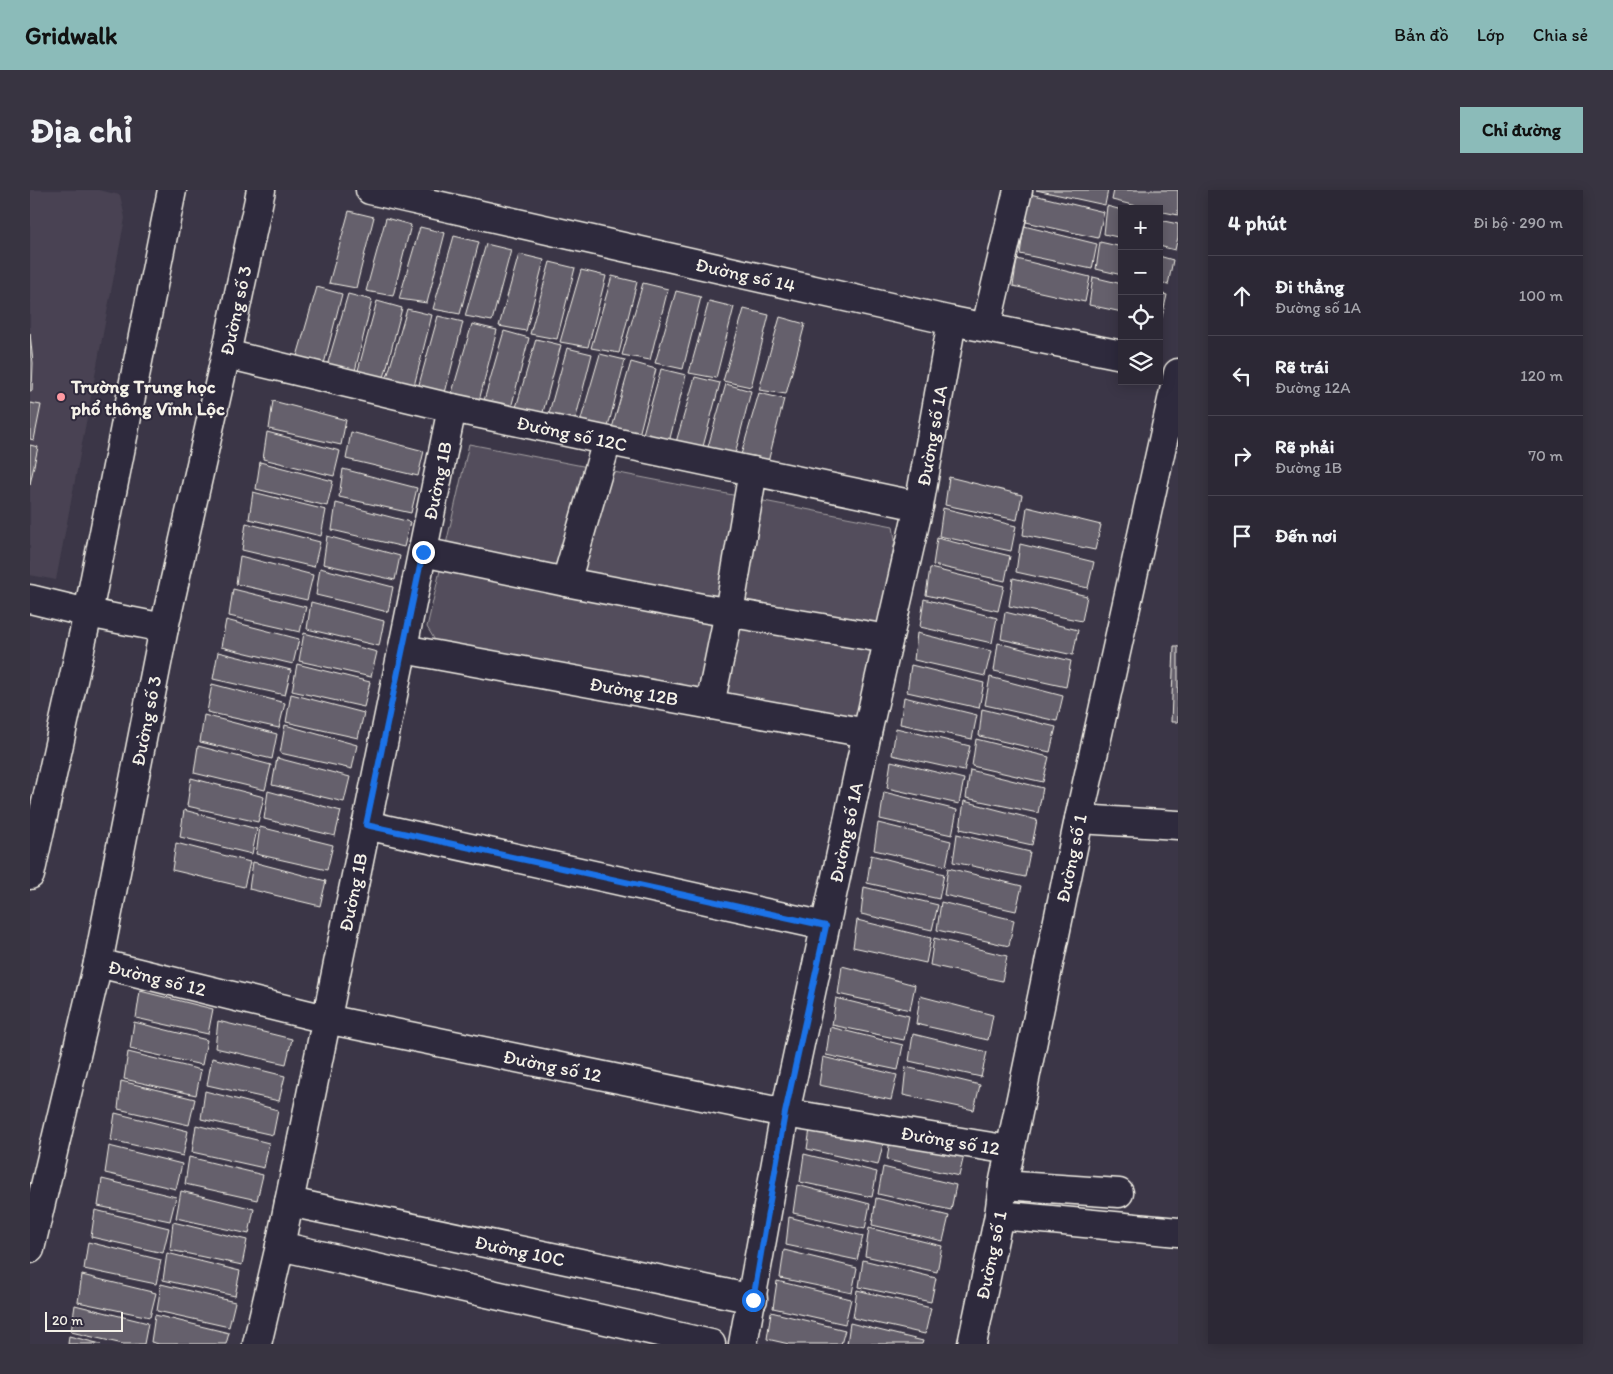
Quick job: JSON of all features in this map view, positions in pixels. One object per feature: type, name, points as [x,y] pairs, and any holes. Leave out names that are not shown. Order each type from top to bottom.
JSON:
[{"type":"street","points":[[30,875],[88,613],[172,190]]},
{"type":"street","name":"Đường số 3","points":[[30,1250],[98,963],[164,628],[261,190]]},
{"type":"street","name":"Đường số 14","points":[[370,190],[952,321],[1118,354]]},
{"type":"street","points":[[986,327],[1018,190]]},
{"type":"street","name":"Đường số 1A","points":[[743,1344],[753,1300],[785,1113],[867,734],[919,506],[952,321]]},
{"type":"street","name":"Đường số 12C","points":[[226,354],[452,408],[919,506]]},
{"type":"street","points":[[1163,363],[1178,366]]},
{"type":"street","name":"Đường số 1","points":[[972,1344],[999,1215],[1010,1150],[1079,819],[1168,472],[1178,373]]},
{"type":"street","name":"Đường 1B","points":[[257,1344],[280,1246],[452,408]]},
{"type":"street","points":[[566,582],[607,441]]},
{"type":"street","points":[[710,705],[729,612],[753,471]]},
{"type":"street","points":[[423,552],[566,582],[888,639]]},
{"type":"street","points":[[30,599],[164,628]]},
{"type":"street","name":"Đường 12B","points":[[403,648],[867,734]]},
{"type":"street","points":[[1079,819],[1178,825]]},
{"type":"street","points":[[366,825],[826,926]]},
{"type":"street","name":"Đường số 12","points":[[98,963],[326,1020],[785,1113],[1010,1150]]},
{"type":"street","points":[[1003,1185],[1119,1193]]},
{"type":"street","name":"Đường 10C","points":[[289,1202],[753,1300]]},
{"type":"street","points":[[999,1215],[1178,1232]]},
{"type":"street","points":[[280,1246],[712,1344]]},
{"type":"shaded area","name":"Trường Trung học phổ thông Vĩnh Lộc","points":[[30,190],[98,190],[120,195],[125,218],[56,580],[30,575]]},
{"type":"shaded area","points":[[469,444],[893,526],[895,540],[861,716],[840,720],[436,642],[427,627]]},
{"type":"building","points":[[1036,190],[1108,190],[1105,205]]},
{"type":"building","points":[[1114,190],[1178,190],[1178,215],[1163,212],[1163,205],[1133,205],[1112,200]]},
{"type":"building","points":[[1030,194],[1104,212],[1098,238],[1026,222]]},
{"type":"building","points":[[1107,206],[1118,209],[1118,237],[1104,234]]},
{"type":"building","points":[[349,211],[374,217],[356,288],[329,283]]},
{"type":"building","points":[[386,218],[411,225],[393,296],[366,291]]},
{"type":"building","points":[[1163,221],[1178,224],[1175,250],[1163,247]]},
{"type":"building","points":[[1024,226],[1097,244],[1092,269],[1020,254]]},
{"type":"building","points":[[420,227],[445,233],[427,303],[399,299]]},
{"type":"building","points":[[454,236],[479,242],[460,314],[433,309]]},
{"type":"building","points":[[1100,242],[1118,246],[1118,274],[1096,269]]},
{"type":"building","points":[[486,244],[511,250],[492,321],[465,316]]},
{"type":"building","points":[[519,254],[544,260],[526,331],[499,326]]},
{"type":"building","points":[[1163,257],[1173,260],[1168,285],[1163,284]]},
{"type":"building","points":[[1017,259],[1090,277],[1085,302],[1013,286]]},
{"type":"building","points":[[550,262],[575,268],[557,339],[530,334]]},
{"type":"building","points":[[581,270],[606,276],[588,347],[560,342]]},
{"type":"building","points":[[612,276],[637,282],[619,353],[591,348]]},
{"type":"building","points":[[1093,277],[1118,283],[1118,311],[1089,305]]},
{"type":"building","points":[[643,283],[668,289],[650,360],[622,355]]},
{"type":"building","points":[[317,287],[342,294],[324,364],[296,360]]},
{"type":"building","points":[[676,291],[701,297],[683,369],[655,363]]},
{"type":"building","points":[[348,294],[372,300],[355,371],[327,366]]},
{"type":"building","points":[[1163,294],[1167,295],[1163,312]]},
{"type":"building","points":[[377,301],[402,308],[384,378],[357,374]]},
{"type":"building","points":[[709,301],[734,307],[716,378],[689,373]]},
{"type":"building","points":[[407,309],[432,315],[414,386],[386,381]]},
{"type":"building","points":[[744,309],[769,315],[751,387],[723,381]]},
{"type":"building","points":[[438,316],[463,322],[445,393],[418,388]]},
{"type":"building","points":[[780,317],[805,324],[786,394],[759,390]]},
{"type":"building","points":[[472,324],[497,330],[479,401],[451,396]]},
{"type":"building","points":[[504,331],[529,338],[511,408],[483,404]]},
{"type":"building","points":[[30,333],[33,363],[32,391],[30,391]]},
{"type":"building","points":[[536,339],[561,345],[542,416],[515,411]]},
{"type":"building","points":[[567,348],[592,354],[574,425],[547,420]]},
{"type":"building","points":[[600,354],[625,360],[607,431],[579,426]]},
{"type":"building","points":[[631,362],[656,369],[638,439],[610,435]]},
{"type":"building","points":[[661,369],[686,375],[668,446],[641,441]]},
{"type":"building","points":[[695,377],[720,383],[701,454],[674,449]]},
{"type":"building","points":[[726,384],[751,391],[733,462],[705,457]]},
{"type":"building","points":[[759,393],[784,399],[766,470],[738,465]]},
{"type":"building","points":[[273,401],[346,420],[341,445],[269,429]]},
{"type":"building","points":[[30,403],[41,405],[34,440],[30,439]]},
{"type":"building","points":[[267,432],[340,451],[334,476],[263,459]]},
{"type":"building","points":[[351,432],[424,451],[418,476],[346,459]]},
{"type":"building","points":[[30,445],[38,447],[30,484]]},
{"type":"building","points":[[260,462],[333,481],[327,506],[256,489]]},
{"type":"building","points":[[343,469],[417,488],[411,513],[339,497]]},
{"type":"building","points":[[949,477],[1022,495],[1017,520],[945,505]]},
{"type":"building","points":[[253,492],[326,510],[321,536],[249,519]]},
{"type":"building","points":[[336,503],[410,522],[404,547],[332,530]]},
{"type":"building","points":[[1027,507],[1101,525],[1095,550],[1023,535]]},
{"type":"building","points":[[943,508],[1016,526],[1011,551],[939,536]]},
{"type":"building","points":[[246,523],[320,542],[314,567],[242,550]]},
{"type":"building","points":[[327,536],[400,556],[395,580],[323,564]]},
{"type":"building","points":[[937,538],[1010,556],[1005,581],[933,565]]},
{"type":"building","points":[[1020,544],[1094,562],[1088,588],[1016,572]]},
{"type":"building","points":[[240,556],[313,575],[307,600],[236,584]]},
{"type":"building","points":[[320,568],[393,587],[388,612],[316,595]]},
{"type":"building","points":[[930,568],[1004,586],[998,611],[926,595]]},
{"type":"building","points":[[1013,578],[1087,596],[1082,621],[1009,606]]},
{"type":"building","points":[[233,589],[306,607],[300,632],[229,616]]},
{"type":"building","points":[[924,599],[997,618],[992,643],[920,627]]},
{"type":"building","points":[[311,602],[384,621],[379,646],[307,629]]},
{"type":"building","points":[[1005,612],[1078,630],[1073,655],[1001,639]]},
{"type":"building","points":[[226,620],[299,639],[293,664],[221,647]]},
{"type":"building","points":[[304,633],[377,652],[371,677],[299,661]]},
{"type":"building","points":[[917,633],[991,651],[985,676],[914,660]]},
{"type":"building","points":[[998,643],[1071,661],[1066,687],[994,671]]},
{"type":"building","points":[[1174,646],[1178,646],[1178,722],[1171,722]]},
{"type":"building","points":[[218,652],[291,670],[285,695],[213,679]]},
{"type":"building","points":[[297,664],[370,682],[364,707],[292,691]]},
{"type":"building","points":[[911,665],[984,683],[979,708],[907,692]]},
{"type":"building","points":[[990,677],[1063,696],[1057,721],[985,705]]},
{"type":"building","points":[[212,684],[285,703],[279,728],[207,712]]},
{"type":"building","points":[[291,694],[364,713],[358,738],[286,722]]},
{"type":"building","points":[[904,697],[977,715],[972,739],[900,724]]},
{"type":"building","points":[[982,709],[1056,727],[1050,752],[979,736]]},
{"type":"building","points":[[204,715],[277,734],[272,759],[200,742]]},
{"type":"building","points":[[285,725],[357,745],[352,769],[280,753]]},
{"type":"building","points":[[896,728],[970,746],[964,771],[892,755]]},
{"type":"building","points":[[976,739],[1049,757],[1043,782],[972,766]]},
{"type":"building","points":[[198,746],[271,765],[265,790],[194,773]]},
{"type":"building","points":[[277,758],[350,777],[344,802],[272,785]]},
{"type":"building","points":[[891,761],[964,779],[959,804],[887,788]]},
{"type":"building","points":[[970,770],[1043,788],[1038,813],[966,798]]},
{"type":"building","points":[[191,778],[264,797],[258,822],[187,806]]},
{"type":"building","points":[[268,791],[341,811],[335,836],[264,819]]},
{"type":"building","points":[[884,792],[957,810],[952,835],[880,819]]},
{"type":"building","points":[[964,801],[1037,820],[1032,845],[960,829]]},
{"type":"building","points":[[184,810],[257,829],[252,854],[180,837]]},
{"type":"building","points":[[878,823],[951,841],[946,866],[874,850]]},
{"type":"building","points":[[260,827],[333,845],[327,870],[256,854]]},
{"type":"building","points":[[957,834],[1030,852],[1025,877],[953,862]]},
{"type":"building","points":[[176,843],[250,862],[244,887],[172,870]]},
{"type":"building","points":[[871,855],[944,874],[939,899],[867,883]]},
{"type":"building","points":[[253,862],[326,881],[320,906],[249,889]]},
{"type":"building","points":[[948,868],[1022,886],[1016,911],[944,895]]},
{"type":"building","points":[[864,887],[938,905],[932,930],[861,914]]},
{"type":"building","points":[[941,902],[1014,920],[1009,946],[937,930]]},
{"type":"building","points":[[857,920],[931,938],[926,963],[853,947]]},
{"type":"building","points":[[934,938],[1007,956],[1002,981],[930,965]]},
{"type":"building","points":[[842,966],[915,985],[910,1010],[838,994]]},
{"type":"building","points":[[140,991],[213,1009],[208,1034],[136,1018]]},
{"type":"building","points":[[920,996],[993,1015],[988,1040],[916,1024]]},
{"type":"building","points":[[836,998],[909,1016],[904,1040],[832,1025]]},
{"type":"building","points":[[218,1021],[292,1039],[286,1064],[215,1048]]},
{"type":"building","points":[[134,1022],[207,1040],[202,1065],[130,1049]]},
{"type":"building","points":[[830,1027],[903,1045],[898,1070],[826,1055]]},
{"type":"building","points":[[913,1034],[987,1052],[981,1077],[909,1061]]},
{"type":"building","points":[[128,1052],[201,1070],[196,1095],[124,1079]]},
{"type":"building","points":[[823,1057],[897,1075],[891,1100],[819,1085]]},
{"type":"building","points":[[212,1058],[285,1076],[279,1101],[207,1085]]},
{"type":"building","points":[[906,1067],[980,1085],[974,1110],[903,1095]]},
{"type":"building","points":[[121,1081],[195,1099],[189,1125],[118,1109]]},
{"type":"building","points":[[205,1091],[278,1110],[273,1135],[201,1119]]},
{"type":"building","points":[[115,1113],[188,1131],[183,1156],[111,1140]]},
{"type":"building","points":[[811,1122],[884,1140],[878,1165],[807,1149]]},
{"type":"building","points":[[196,1125],[269,1143],[264,1168],[192,1152]]},
{"type":"building","points":[[891,1133],[965,1151],[959,1176],[887,1160]]},
{"type":"building","points":[[109,1146],[182,1164],[176,1189],[105,1173]]},
{"type":"building","points":[[804,1154],[877,1172],[872,1197],[800,1182]]},
{"type":"building","points":[[189,1157],[263,1175],[257,1200],[185,1184]]},
{"type":"building","points":[[883,1167],[956,1185],[951,1210],[878,1194]]},
{"type":"building","points":[[102,1179],[176,1197],[170,1221],[98,1206]]},
{"type":"building","points":[[797,1185],[870,1204],[865,1229],[793,1213]]},
{"type":"building","points":[[181,1191],[254,1209],[249,1234],[176,1218]]},
{"type":"building","points":[[876,1198],[949,1216],[943,1241],[872,1225]]},
{"type":"building","points":[[95,1210],[169,1228],[163,1253],[91,1237]]},
{"type":"building","points":[[789,1217],[863,1236],[857,1260],[786,1245]]},
{"type":"building","points":[[173,1222],[247,1240],[242,1265],[170,1250]]},
{"type":"building","points":[[869,1228],[942,1246],[937,1272],[865,1256]]},
{"type":"building","points":[[88,1242],[161,1260],[156,1284],[84,1269]]},
{"type":"building","points":[[784,1250],[857,1268],[852,1293],[780,1278]]},
{"type":"building","points":[[167,1253],[240,1271],[235,1296],[163,1280]]},
{"type":"building","points":[[863,1260],[936,1278],[931,1302],[859,1287]]},
{"type":"building","points":[[82,1275],[156,1293],[150,1317],[78,1302]]},
{"type":"building","points":[[777,1281],[851,1299],[845,1324],[773,1308]]},
{"type":"building","points":[[161,1284],[235,1302],[229,1327],[157,1311]]},
{"type":"building","points":[[857,1290],[931,1308],[925,1334],[853,1318]]},
{"type":"building","points":[[75,1305],[148,1323],[144,1344],[123,1344],[71,1332]]},
{"type":"building","points":[[771,1312],[845,1330],[841,1344],[789,1344],[767,1339]]},
{"type":"building","points":[[155,1315],[229,1333],[226,1344],[159,1344],[151,1342]]},
{"type":"building","points":[[850,1323],[923,1341],[922,1344],[847,1344]]},
{"type":"building","points":[[69,1336],[101,1344],[68,1344]]},
{"type":"place","name":"Trường Trung học phổ thông Vĩnh Lộc","points":[[61,397]]},
{"type":"route","points":[[423,552],[366,825],[826,926],[785,1113],[753,1300]]}]
